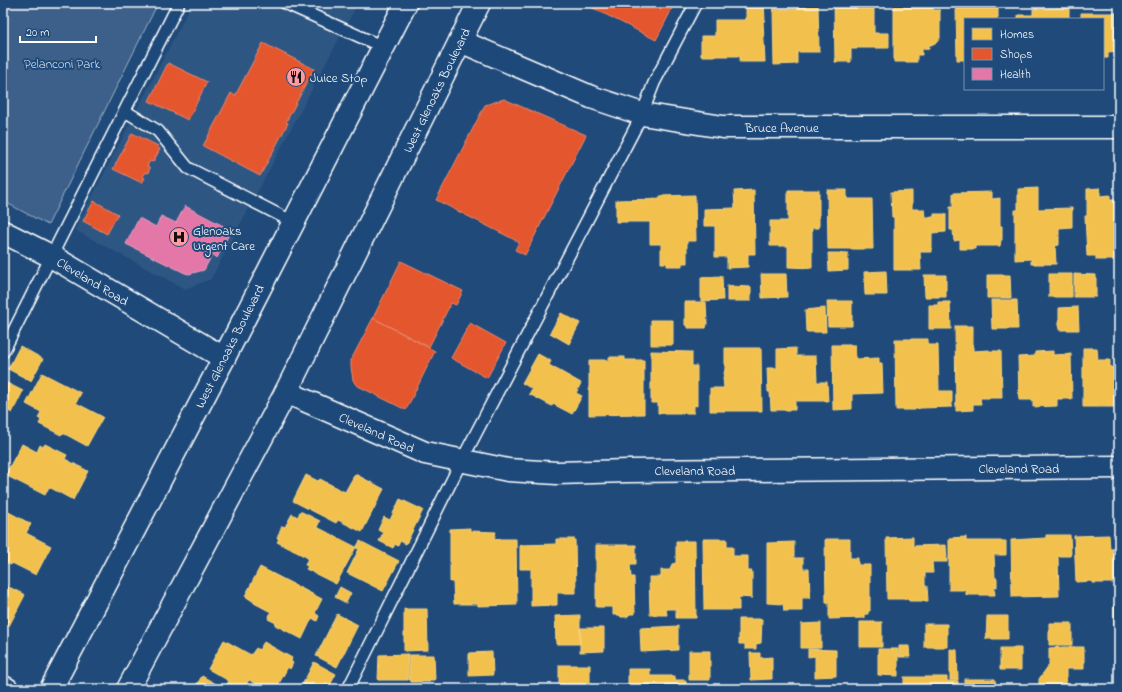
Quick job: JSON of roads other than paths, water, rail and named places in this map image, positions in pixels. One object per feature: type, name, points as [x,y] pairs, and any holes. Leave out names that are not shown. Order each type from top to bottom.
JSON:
[{"type":"street","name":"West Glenoaks Boulevard","points":[[51,689],[224,358],[406,3]]},
{"type":"street","name":"West Glenoaks Boulevard","points":[[128,689],[286,392],[479,3]]},
{"type":"street","name":"Bruce Avenue","points":[[460,41],[591,97],[642,114],[723,127],[1119,127]]},
{"type":"street","name":"Cleveland Road","points":[[3,232],[51,256],[224,358]]},
{"type":"street","name":"Cleveland Road","points":[[286,392],[425,453],[508,470],[557,472],[1119,467]]},
{"type":"street","points":[[3,687],[7,689]]},
{"type":"lane","points":[[3,352],[179,3]]},
{"type":"lane","points":[[285,3],[383,47]]},
{"type":"lane","points":[[348,689],[462,460],[642,114],[654,83],[696,3]]},
{"type":"lane","points":[[125,111],[158,131],[188,168],[293,222]]},
{"type":"place","name":"Juice Stop","points":[[296,77]]},
{"type":"place","name":"Glenoaks Urgent Care","points":[[179,237]]},
{"type":"park label","name":"Pelanconi Park","points":[[62,63]]}]
